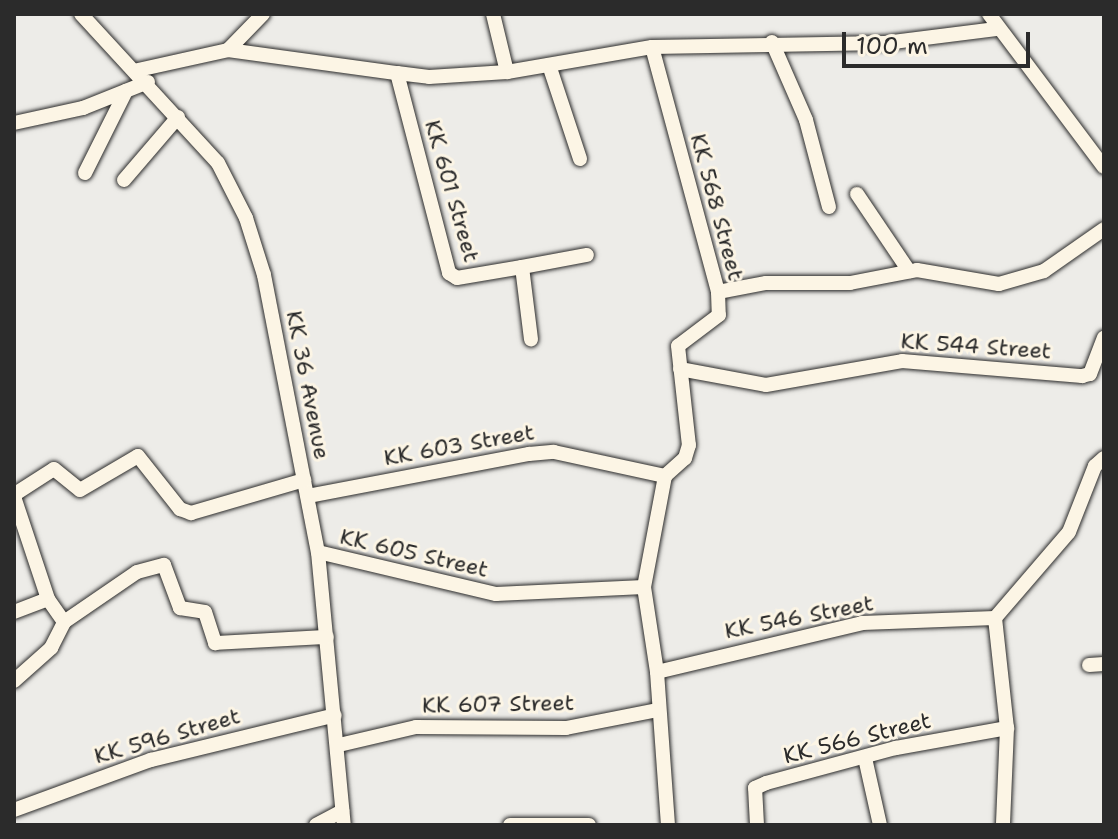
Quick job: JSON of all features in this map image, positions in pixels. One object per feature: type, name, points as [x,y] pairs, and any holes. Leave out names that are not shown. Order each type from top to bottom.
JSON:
[{"type":"street","name":"KK 36 Avenue","points":[[81,14],[143,76],[218,163],[246,218],[264,275],[318,552],[339,745],[343,818]]},
{"type":"street","points":[[228,50],[263,14]]},
{"type":"street","points":[[493,14],[507,72]]},
{"type":"street","points":[[989,14],[996,29],[1100,151],[1104,167]]},
{"type":"street","points":[[14,123],[83,108],[126,91],[143,76],[228,50],[429,77],[507,72],[652,47],[772,42],[885,43],[996,29]]},
{"type":"street","points":[[772,42],[806,120],[829,207]]},
{"type":"street","name":"KK 568 Street","points":[[652,47],[718,292],[716,322],[682,338],[678,346],[689,445],[685,458],[665,476],[644,587],[657,672],[668,825]]},
{"type":"street","points":[[549,65],[580,159]]},
{"type":"street","name":"KK 601 Street","points":[[397,73],[449,273],[457,278],[522,267]]},
{"type":"street","points":[[85,173],[126,91]]},
{"type":"street","points":[[124,180],[178,117]]},
{"type":"street","points":[[857,194],[909,271]]},
{"type":"street","points":[[718,292],[766,283],[850,283],[909,271],[999,284],[1044,271],[1104,229]]},
{"type":"street","points":[[531,339],[522,267],[587,255]]},
{"type":"street","name":"KK 544 Street","points":[[680,369],[766,385],[902,361],[1082,376],[1090,374],[1104,338]]},
{"type":"street","name":"KK 603 Street","points":[[308,496],[478,460],[542,453],[665,476]]},
{"type":"street","points":[[64,622],[48,599],[15,494],[54,469],[80,490],[138,456],[180,509],[191,513],[304,480]]},
{"type":"street","points":[[1003,825],[1007,728],[995,618],[1069,532],[1095,466],[1104,458]]},
{"type":"street","name":"KK 605 Street","points":[[318,552],[496,594],[644,587]]},
{"type":"street","points":[[14,681],[51,648],[64,622],[137,572],[164,565],[180,608],[205,612],[215,643],[327,637]]},
{"type":"street","points":[[14,612],[48,599]]},
{"type":"street","name":"KK 546 Street","points":[[657,672],[862,623],[995,618]]},
{"type":"street","name":"KK 607 Street","points":[[339,745],[416,727],[566,728],[658,710]]},
{"type":"street","name":"KK 596 Street","points":[[14,810],[151,760],[335,715]]},
{"type":"street","name":"KK 566 Street","points":[[757,825],[755,788],[865,758],[1007,728]]},
{"type":"street","points":[[865,758],[880,825]]},
{"type":"street","points":[[316,825],[343,818]]},
{"type":"street","points":[[510,825],[589,825]]}]
